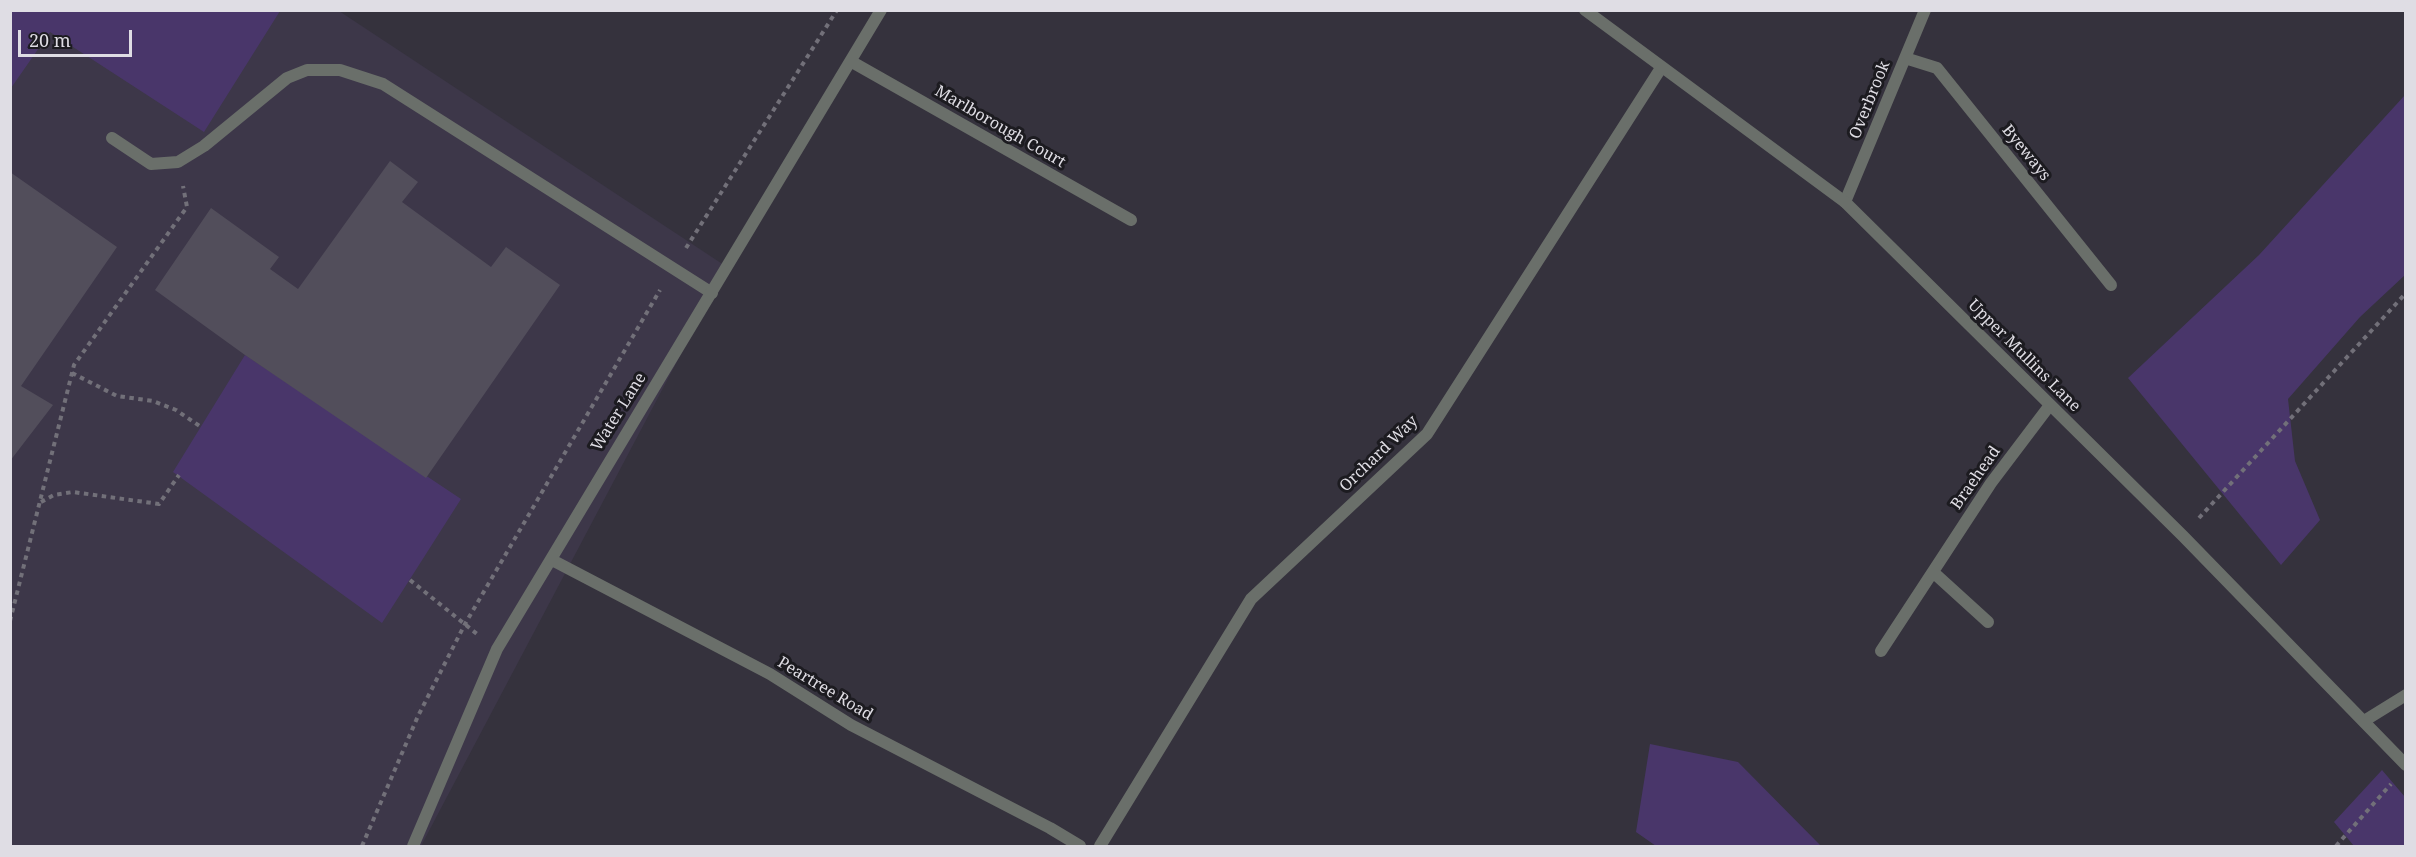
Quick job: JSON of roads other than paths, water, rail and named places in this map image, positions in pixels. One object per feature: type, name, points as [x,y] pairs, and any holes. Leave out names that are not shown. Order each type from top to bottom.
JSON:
[{"type":"street","name":"Water Lane","points":[[413,846],[497,649],[552,560],[588,494],[712,293],[736,248],[852,62],[881,10]]},
{"type":"street","name":"Upper Mullins Lane","points":[[1585,10],[1845,202],[2182,536],[2406,765]]},
{"type":"street","name":"Overbrook","points":[[1845,202],[1924,10]]},
{"type":"street","name":"Byeways","points":[[1905,58],[1937,68],[2111,285]]},
{"type":"street","name":"Marlborough Court","points":[[852,62],[1131,220]]},
{"type":"street","name":"Orchard Way","points":[[1100,846],[1251,599],[1427,434],[1661,68]]},
{"type":"street","points":[[112,138],[151,164],[178,162],[204,146],[287,78],[307,70],[340,70],[383,84],[712,293]]},
{"type":"street","name":"Braehead","points":[[1881,651],[1991,483],[2050,405]]},
{"type":"street","name":"Peartree Road","points":[[552,560],[770,674],[850,725],[1050,828],[1080,846]]},
{"type":"street","points":[[1933,572],[1988,622]]},
{"type":"street","points":[[2364,721],[2406,695]]}]
